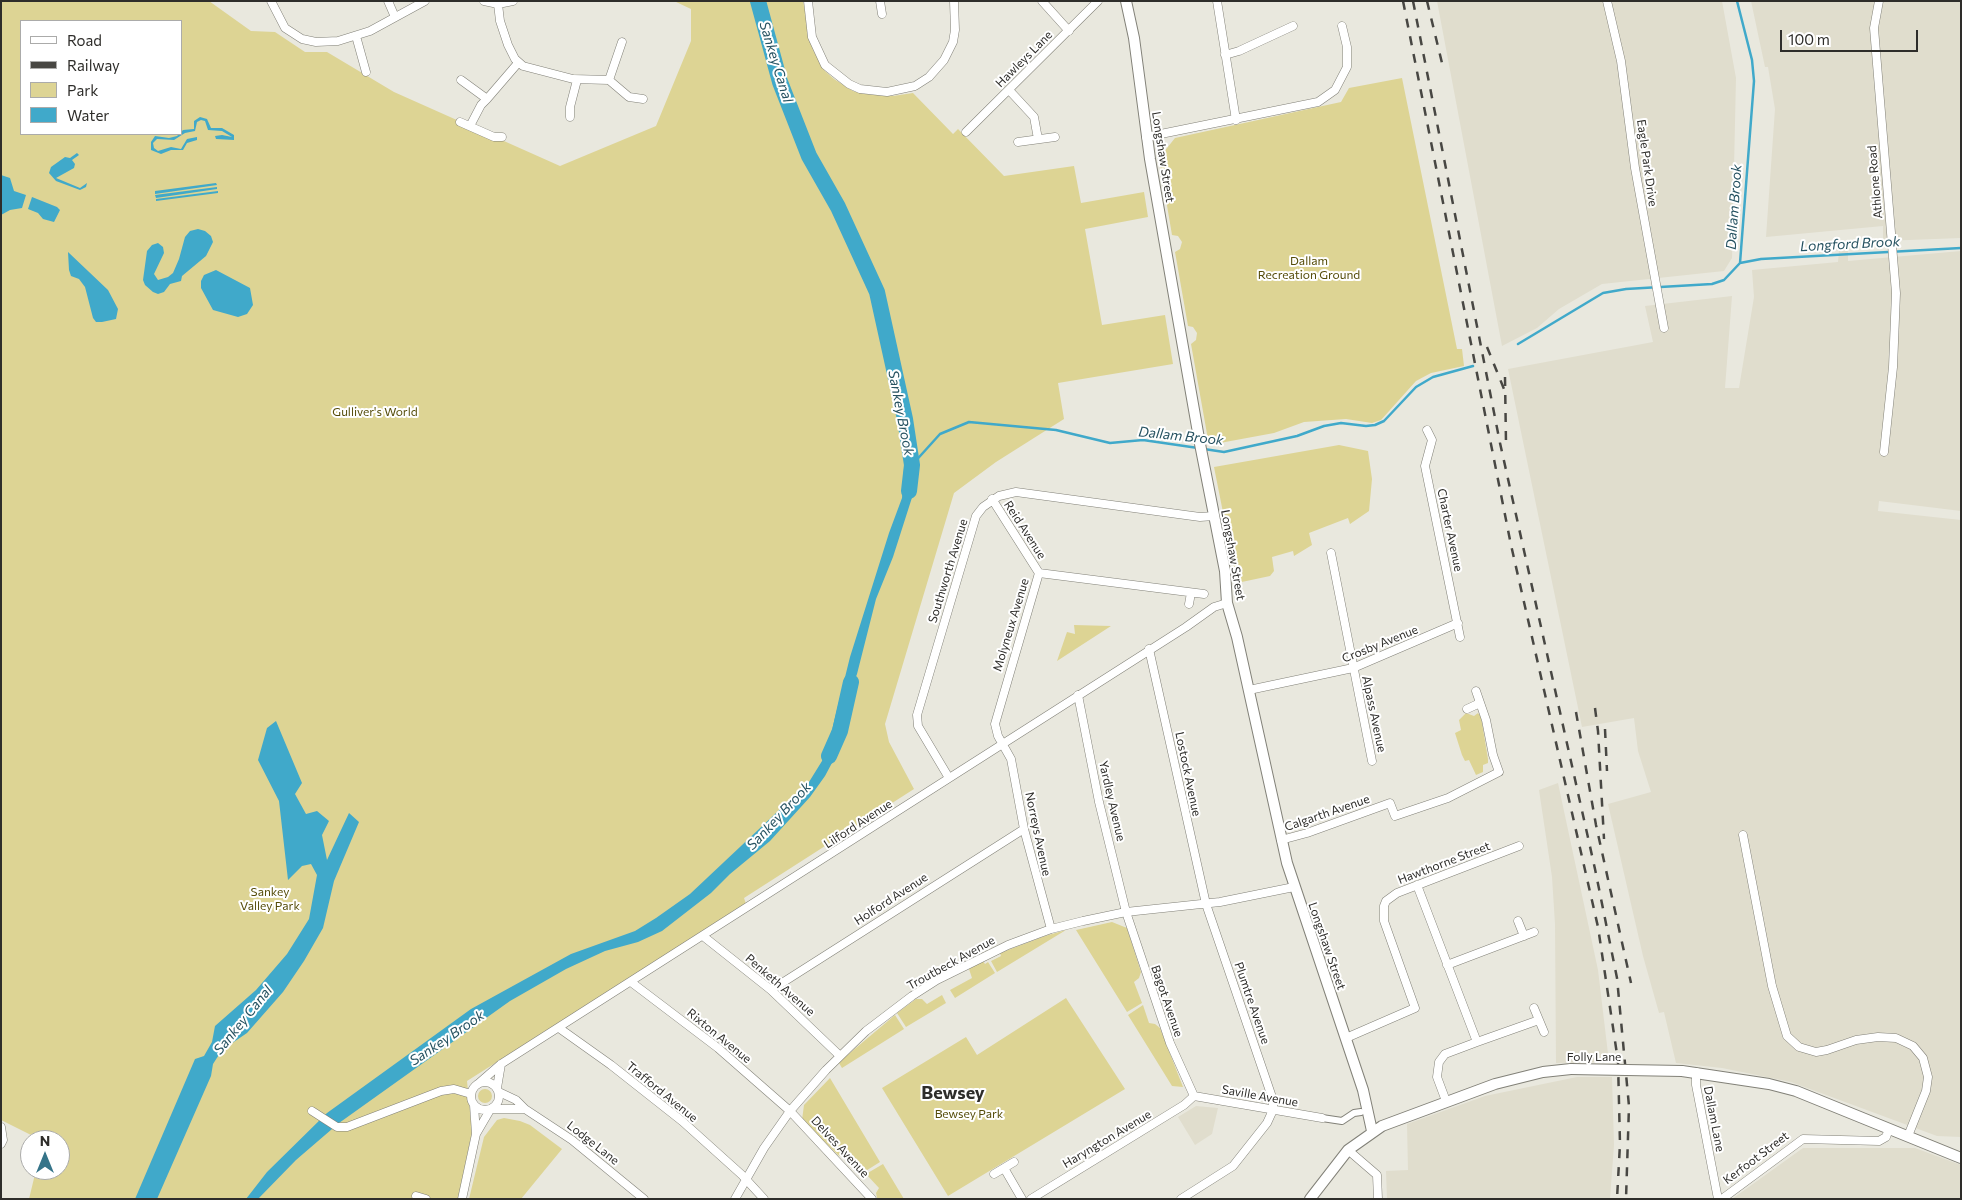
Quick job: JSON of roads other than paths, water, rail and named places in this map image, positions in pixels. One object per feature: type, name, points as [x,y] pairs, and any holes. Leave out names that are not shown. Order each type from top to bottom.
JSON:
[{"type":"street","points":[[271,1],[285,28],[302,39],[327,42],[370,31],[425,1]]},
{"type":"street","points":[[388,1],[395,16]]},
{"type":"street","points":[[484,1],[498,4],[512,1]]},
{"type":"street","points":[[808,1],[812,37],[825,65],[849,84],[860,89],[887,92],[915,86],[929,77],[944,60],[953,42],[955,30],[954,1]]},
{"type":"street","points":[[880,1],[882,14]]},
{"type":"street","points":[[1042,1],[1069,31]]},
{"type":"street","name":"Hawleys Lane","points":[[966,132],[1098,1]]},
{"type":"street","name":"Longshaw Street","points":[[1126,1],[1134,38],[1146,137],[1199,439],[1225,570],[1227,602],[1249,690],[1281,840],[1294,887],[1363,1090],[1372,1131]]},
{"type":"street","points":[[1217,1],[1236,120]]},
{"type":"street","name":"Eagle Park Drive","points":[[1607,1],[1621,61],[1635,168],[1664,328]]},
{"type":"street","name":"Athlone Road","points":[[1879,1],[1874,28],[1896,293],[1894,350],[1884,452]]},
{"type":"street","points":[[498,4],[500,21],[510,50],[518,63],[533,70],[577,80],[609,80],[629,97],[643,99]]},
{"type":"street","points":[[1225,55],[1239,51],[1293,26]]},
{"type":"street","points":[[1146,137],[1318,102],[1335,90],[1344,74],[1347,60],[1342,26]]},
{"type":"street","points":[[356,36],[366,72]]},
{"type":"street","points":[[609,80],[622,42]]},
{"type":"street","points":[[470,126],[481,105],[518,63]]},
{"type":"street","points":[[461,80],[487,98]]},
{"type":"street","points":[[570,117],[570,106],[577,80]]},
{"type":"street","points":[[1009,90],[1034,117],[1038,139]]},
{"type":"street","points":[[460,122],[494,137],[502,137]]},
{"type":"street","points":[[1018,142],[1055,137]]},
{"type":"street","name":"Charter Avenue","points":[[1427,430],[1432,440],[1425,466],[1460,637]]},
{"type":"street","points":[[992,499],[1006,493],[1016,492],[1200,517],[1214,516]]},
{"type":"street","name":"Reid Avenue","points":[[992,499],[1039,573]]},
{"type":"street","name":"Southworth Avenue","points":[[950,778],[918,726],[917,715],[976,516],[992,499]]},
{"type":"street","name":"Alpass Avenue","points":[[1331,553],[1372,761]]},
{"type":"street","name":"Molyneux Avenue","points":[[1003,744],[996,730],[995,718],[1039,573],[1204,594]]},
{"type":"street","points":[[1190,604],[1191,592]]},
{"type":"street","name":"Lilford Avenue","points":[[478,1084],[501,1064],[1150,650],[1214,607],[1227,602]]},
{"type":"street","name":"Crosby Avenue","points":[[1249,690],[1353,668],[1458,623]]},
{"type":"street","name":"Lostock Avenue","points":[[1150,650],[1206,904]]},
{"type":"street","name":"Calgarth Avenue","points":[[1281,840],[1302,835],[1390,802],[1395,816],[1448,798],[1499,772],[1476,690]]},
{"type":"street","name":"Yardley Avenue","points":[[1078,695],[1099,802],[1126,912]]},
{"type":"street","points":[[1466,709],[1480,703]]},
{"type":"street","name":"Norreys Avenue","points":[[1003,744],[1012,759],[1024,828],[1050,929]]},
{"type":"street","name":"Holford Avenue","points":[[771,990],[1024,828]]},
{"type":"street","points":[[1743,835],[1772,986],[1786,1036],[1799,1047],[1816,1052],[1856,1040],[1878,1036],[1896,1038],[1913,1046],[1923,1058],[1928,1077],[1926,1092],[1908,1136],[1961,1158]]},
{"type":"street","name":"Hawthorne Street","points":[[1346,1038],[1415,1008],[1383,912],[1384,906],[1390,897],[1519,846]]},
{"type":"street","points":[[1417,885],[1477,1042]]},
{"type":"street","name":"Troutbeck Avenue","points":[[735,1199],[745,1180],[790,1111],[840,1056],[912,996],[937,980],[1008,945],[1050,929],[1126,912],[1206,904],[1294,887]]},
{"type":"street","name":"Plumtre Avenue","points":[[1206,904],[1272,1094],[1273,1110]]},
{"type":"street","name":"Bagot Avenue","points":[[1126,912],[1170,1043],[1194,1096]]},
{"type":"street","points":[[1518,921],[1524,936]]},
{"type":"street","points":[[1447,965],[1534,932]]},
{"type":"street","name":"Penketh Avenue","points":[[703,936],[771,990],[840,1056]]},
{"type":"street","name":"Rixton Avenue","points":[[631,982],[718,1048],[790,1111]]},
{"type":"street","points":[[1534,1008],[1544,1032]]},
{"type":"street","points":[[1446,1101],[1437,1077],[1439,1062],[1445,1054],[1539,1020]]},
{"type":"street","name":"Trafford Avenue","points":[[559,1028],[682,1121],[764,1199]]},
{"type":"street","points":[[476,1134],[491,1109],[499,1100],[498,1090],[501,1064]]},
{"type":"street","name":"Folly Lane","points":[[1310,1199],[1348,1150],[1372,1131],[1390,1122],[1446,1101],[1518,1078],[1571,1069],[1696,1072],[1770,1084],[1796,1092],[1908,1136]]},
{"type":"street","name":"Dallam Lane","points":[[1696,1072],[1696,1085],[1720,1199]]},
{"type":"street","points":[[471,1094],[478,1084],[487,1082],[498,1090]]},
{"type":"street","points":[[312,1111],[337,1127],[354,1125],[408,1101],[441,1091],[454,1089],[471,1094]]},
{"type":"street","name":"Lodge Lane","points":[[498,1090],[516,1100],[525,1109],[572,1140],[644,1199]]},
{"type":"street","points":[[462,1199],[476,1134],[474,1105],[471,1094]]},
{"type":"street","name":"Saville Avenue","points":[[1194,1096],[1322,1118]]},
{"type":"street","name":"Haryngton Avenue","points":[[1031,1199],[1184,1105],[1194,1096]]},
{"type":"street","points":[[474,1105],[481,1110],[525,1109]]},
{"type":"street","points":[[1181,1199],[1232,1166],[1267,1122],[1273,1110]]},
{"type":"street","name":"Delves Avenue","points":[[790,1111],[872,1199]]},
{"type":"street","points":[[1322,1118],[1342,1121],[1354,1113],[1361,1112]]},
{"type":"street","points":[[1,1127],[3,1140],[1,1144]]},
{"type":"street","name":"Kerfoot Street","points":[[1720,1199],[1803,1139],[1879,1141],[1886,1137],[1890,1129]]},
{"type":"street","points":[[1348,1150],[1377,1175],[1378,1199]]},
{"type":"street","points":[[994,1174],[1014,1162]]},
{"type":"street","points":[[1004,1168],[1022,1199]]},
{"type":"street","points":[[416,1196],[426,1199]]},
{"type":"water","points":[[200,117],[207,119],[211,128],[222,128],[234,135],[234,140],[216,139],[215,136],[222,135],[232,137],[222,131],[208,130],[205,121],[201,120],[197,122],[195,131],[182,135],[183,130],[194,129],[194,121]]},
{"type":"water","points":[[182,135],[174,140],[157,139],[153,143],[154,148],[158,151],[171,147],[181,149],[187,139],[197,137],[197,140],[187,143],[183,150],[171,150],[161,154],[151,150],[151,142],[155,136],[169,138]]},
{"type":"water","points":[[77,153],[79,155],[72,160],[75,164],[74,168],[56,178],[80,188],[87,183],[86,187],[80,190],[56,181],[49,173],[51,167],[65,157],[70,158]]},
{"type":"water","points":[[1,175],[10,178],[14,191],[26,195],[22,208],[10,210],[1,215]]},
{"type":"water","points":[[216,183],[217,185],[155,194],[155,191]]},
{"type":"water","points":[[217,187],[217,189],[156,198],[155,195]]},
{"type":"water","points":[[218,191],[218,193],[156,201],[156,199]]},
{"type":"water","points":[[32,197],[60,210],[54,222],[43,219],[38,213],[28,209]]},
{"type":"water","points":[[198,229],[205,231],[211,236],[213,242],[206,256],[182,276],[181,281],[170,284],[164,292],[158,294],[153,292],[145,285],[143,280],[147,251],[152,245],[158,243],[163,247],[164,253],[154,274],[158,280],[168,277],[173,273],[179,259],[185,237],[190,231]]},
{"type":"water","points":[[68,252],[108,290],[118,309],[116,319],[96,322],[93,318],[85,287],[79,279],[71,276]]},
{"type":"water","points":[[216,270],[250,288],[253,305],[247,314],[238,317],[213,310],[201,288],[201,281],[204,275]]},
{"type":"water","name":"Sankey Brook","points":[[904,468],[917,470],[916,485],[893,557],[876,599],[857,674],[845,706],[833,761],[810,797],[770,841],[730,874],[711,893],[662,931],[638,942],[605,951],[566,969],[510,1001],[339,1123],[296,1160],[258,1199],[246,1199],[267,1172],[327,1113],[471,1009],[571,954],[635,931],[656,918],[690,894],[809,782],[822,761],[830,738],[850,657],[902,498]]},
{"type":"water","name":"Sankey Canal","points":[[276,721],[302,783],[295,794],[306,814],[317,811],[329,821],[322,835],[327,860],[349,813],[359,822],[334,881],[323,928],[304,961],[283,992],[247,1033],[222,1050],[213,1064],[211,1076],[157,1199],[135,1199],[195,1059],[204,1056],[212,1042],[215,1026],[256,990],[287,954],[309,919],[317,875],[311,864],[302,866],[288,880],[279,801],[258,760],[267,728]]},
{"type":"waterway","name":"Sankey Brook","points":[[758,1],[780,82],[809,156],[838,207],[877,292],[905,419],[912,465],[909,491]]},
{"type":"waterway","name":"Dallam Brook","points":[[1518,344],[1603,293],[1626,289],[1712,284],[1724,280],[1740,263],[1754,81],[1752,60],[1737,1]]},
{"type":"waterway","name":"Longford Brook","points":[[1740,263],[1761,259],[1961,248]]},
{"type":"waterway","name":"Dallam Brook","points":[[1204,449],[1224,452],[1297,436],[1324,426],[1341,423],[1366,426],[1375,425],[1384,421],[1416,387],[1433,377],[1473,366]]},
{"type":"waterway","name":"Dallam Brook","points":[[912,465],[940,434],[969,422],[1056,430],[1110,443],[1143,440],[1198,448]]},
{"type":"waterway","name":"Sankey Brook","points":[[829,756],[840,731],[851,682]]},
{"type":"railway","points":[[1403,1],[1511,545],[1598,927],[1618,1061],[1620,1144],[1617,1199]]},
{"type":"railway","points":[[1413,1],[1500,443],[1595,869],[1617,978],[1629,1106],[1626,1199]]},
{"type":"railway","points":[[1427,1],[1442,63]]},
{"type":"railway","points":[[1487,347],[1504,389]]},
{"type":"railway","points":[[1505,377],[1506,443]]},
{"type":"railway","points":[[1595,708],[1604,839]]},
{"type":"railway","points":[[1576,712],[1596,825],[1631,983]]},
{"type":"railway","points":[[1605,729],[1607,771]]},
{"type":"district","name":"Bewsey","points":[[953,1093]]},
{"type":"park label","name":"Dallam Recreation Ground","points":[[1309,268]]},
{"type":"park label","name":"Gulliver's World","points":[[375,412]]},
{"type":"park label","name":"Sankey Valley Park","points":[[270,899]]},
{"type":"park label","name":"Bewsey Park","points":[[969,1114]]}]
